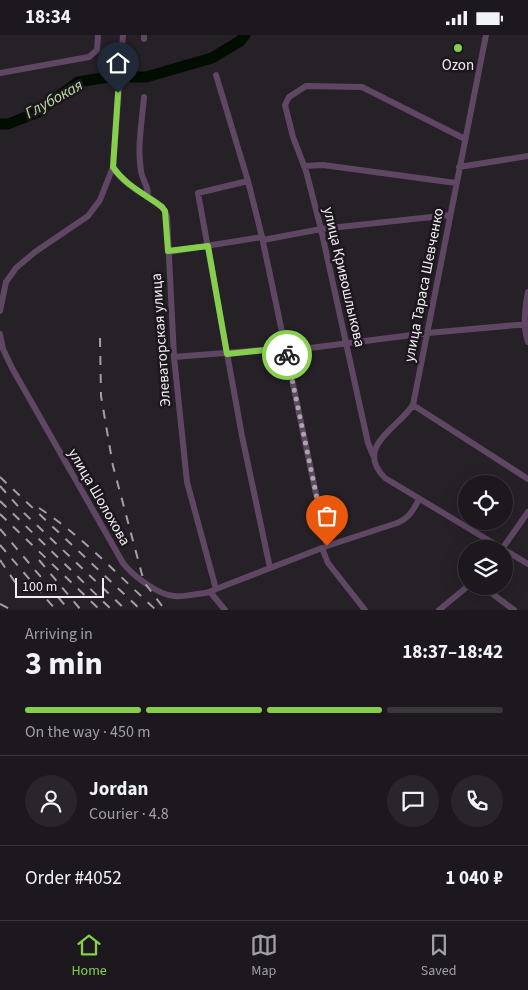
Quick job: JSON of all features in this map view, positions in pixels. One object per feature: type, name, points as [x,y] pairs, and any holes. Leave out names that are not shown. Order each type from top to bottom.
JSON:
[{"type":"street","points":[[0,73],[89,57],[97,50],[98,35]]},
{"type":"street","points":[[0,311],[6,282],[16,268],[35,252],[88,216],[100,200],[113,167],[124,35]]},
{"type":"street","name":"улица Тараса Шевченко","points":[[413,405],[486,35]]},
{"type":"street","points":[[216,75],[248,181],[262,239],[286,349],[328,563],[365,610]]},
{"type":"street","name":"улица Кривошлыкова","points":[[465,139],[362,87],[306,86],[289,97],[286,105],[293,137],[304,166],[321,229],[368,443],[375,467],[384,478],[489,540]]},
{"type":"street","name":"Элеваторская улица","points":[[144,97],[141,173],[148,191],[148,197],[165,211],[174,357],[187,482],[213,591]]},
{"type":"street","points":[[459,167],[528,156]]},
{"type":"street","points":[[304,166],[322,165],[456,183]]},
{"type":"street","points":[[113,167],[118,175],[127,183],[148,197]]},
{"type":"street","points":[[248,181],[198,193],[242,436],[270,568]]},
{"type":"street","points":[[168,251],[262,239],[321,229],[450,215]]},
{"type":"street","points":[[528,292],[525,310],[528,342]]},
{"type":"street","points":[[174,357],[286,349],[527,324]]},
{"type":"street","name":"улица Шолохова","points":[[0,334],[3,349],[12,368],[115,550],[127,568],[144,582],[169,595],[176,597],[213,591],[325,547],[404,520],[413,513],[419,499]]},
{"type":"street","points":[[373,455],[384,435],[407,414],[413,405],[528,479]]},
{"type":"street","points":[[508,540],[528,512]]},
{"type":"street","name":"улица Кривошлыкова","points":[[513,555],[528,564]]},
{"type":"street","points":[[213,591],[225,610]]},
{"type":"street","points":[[439,610],[458,594]]},
{"type":"street","points":[[494,595],[514,610]]},
{"type":"waterway","name":"Глубокая","points":[[132,77],[146,77],[212,58],[240,41],[245,35]]},
{"type":"waterway","name":"Глубокая","points":[[0,124],[8,124],[36,113],[78,82],[108,77]]},
{"type":"railway","points":[[100,338],[101,396],[113,466],[144,582],[165,610]]},
{"type":"railway","points":[[0,477],[141,610]]},
{"type":"railway","points":[[0,486],[24,513],[126,610]]},
{"type":"railway","points":[[0,501],[112,610]]},
{"type":"railway","points":[[39,508],[85,543],[156,610]]},
{"type":"railway","points":[[0,514],[100,610]]},
{"type":"railway","points":[[0,529],[69,610]]},
{"type":"railway","points":[[0,545],[56,610]]},
{"type":"railway","points":[[0,560],[19,588]]},
{"type":"railway","points":[[39,560],[81,610]]},
{"type":"railway","points":[[0,604],[12,610]]},
{"type":"way so far","points":[[287,355],[327,546]]},
{"type":"place","name":"Ozon","points":[[458,48]]},
{"type":"route","points":[[118,93],[113,167],[118,175],[127,183],[165,211],[167,216],[168,251],[208,246],[227,354],[286,348],[287,355]]}]
